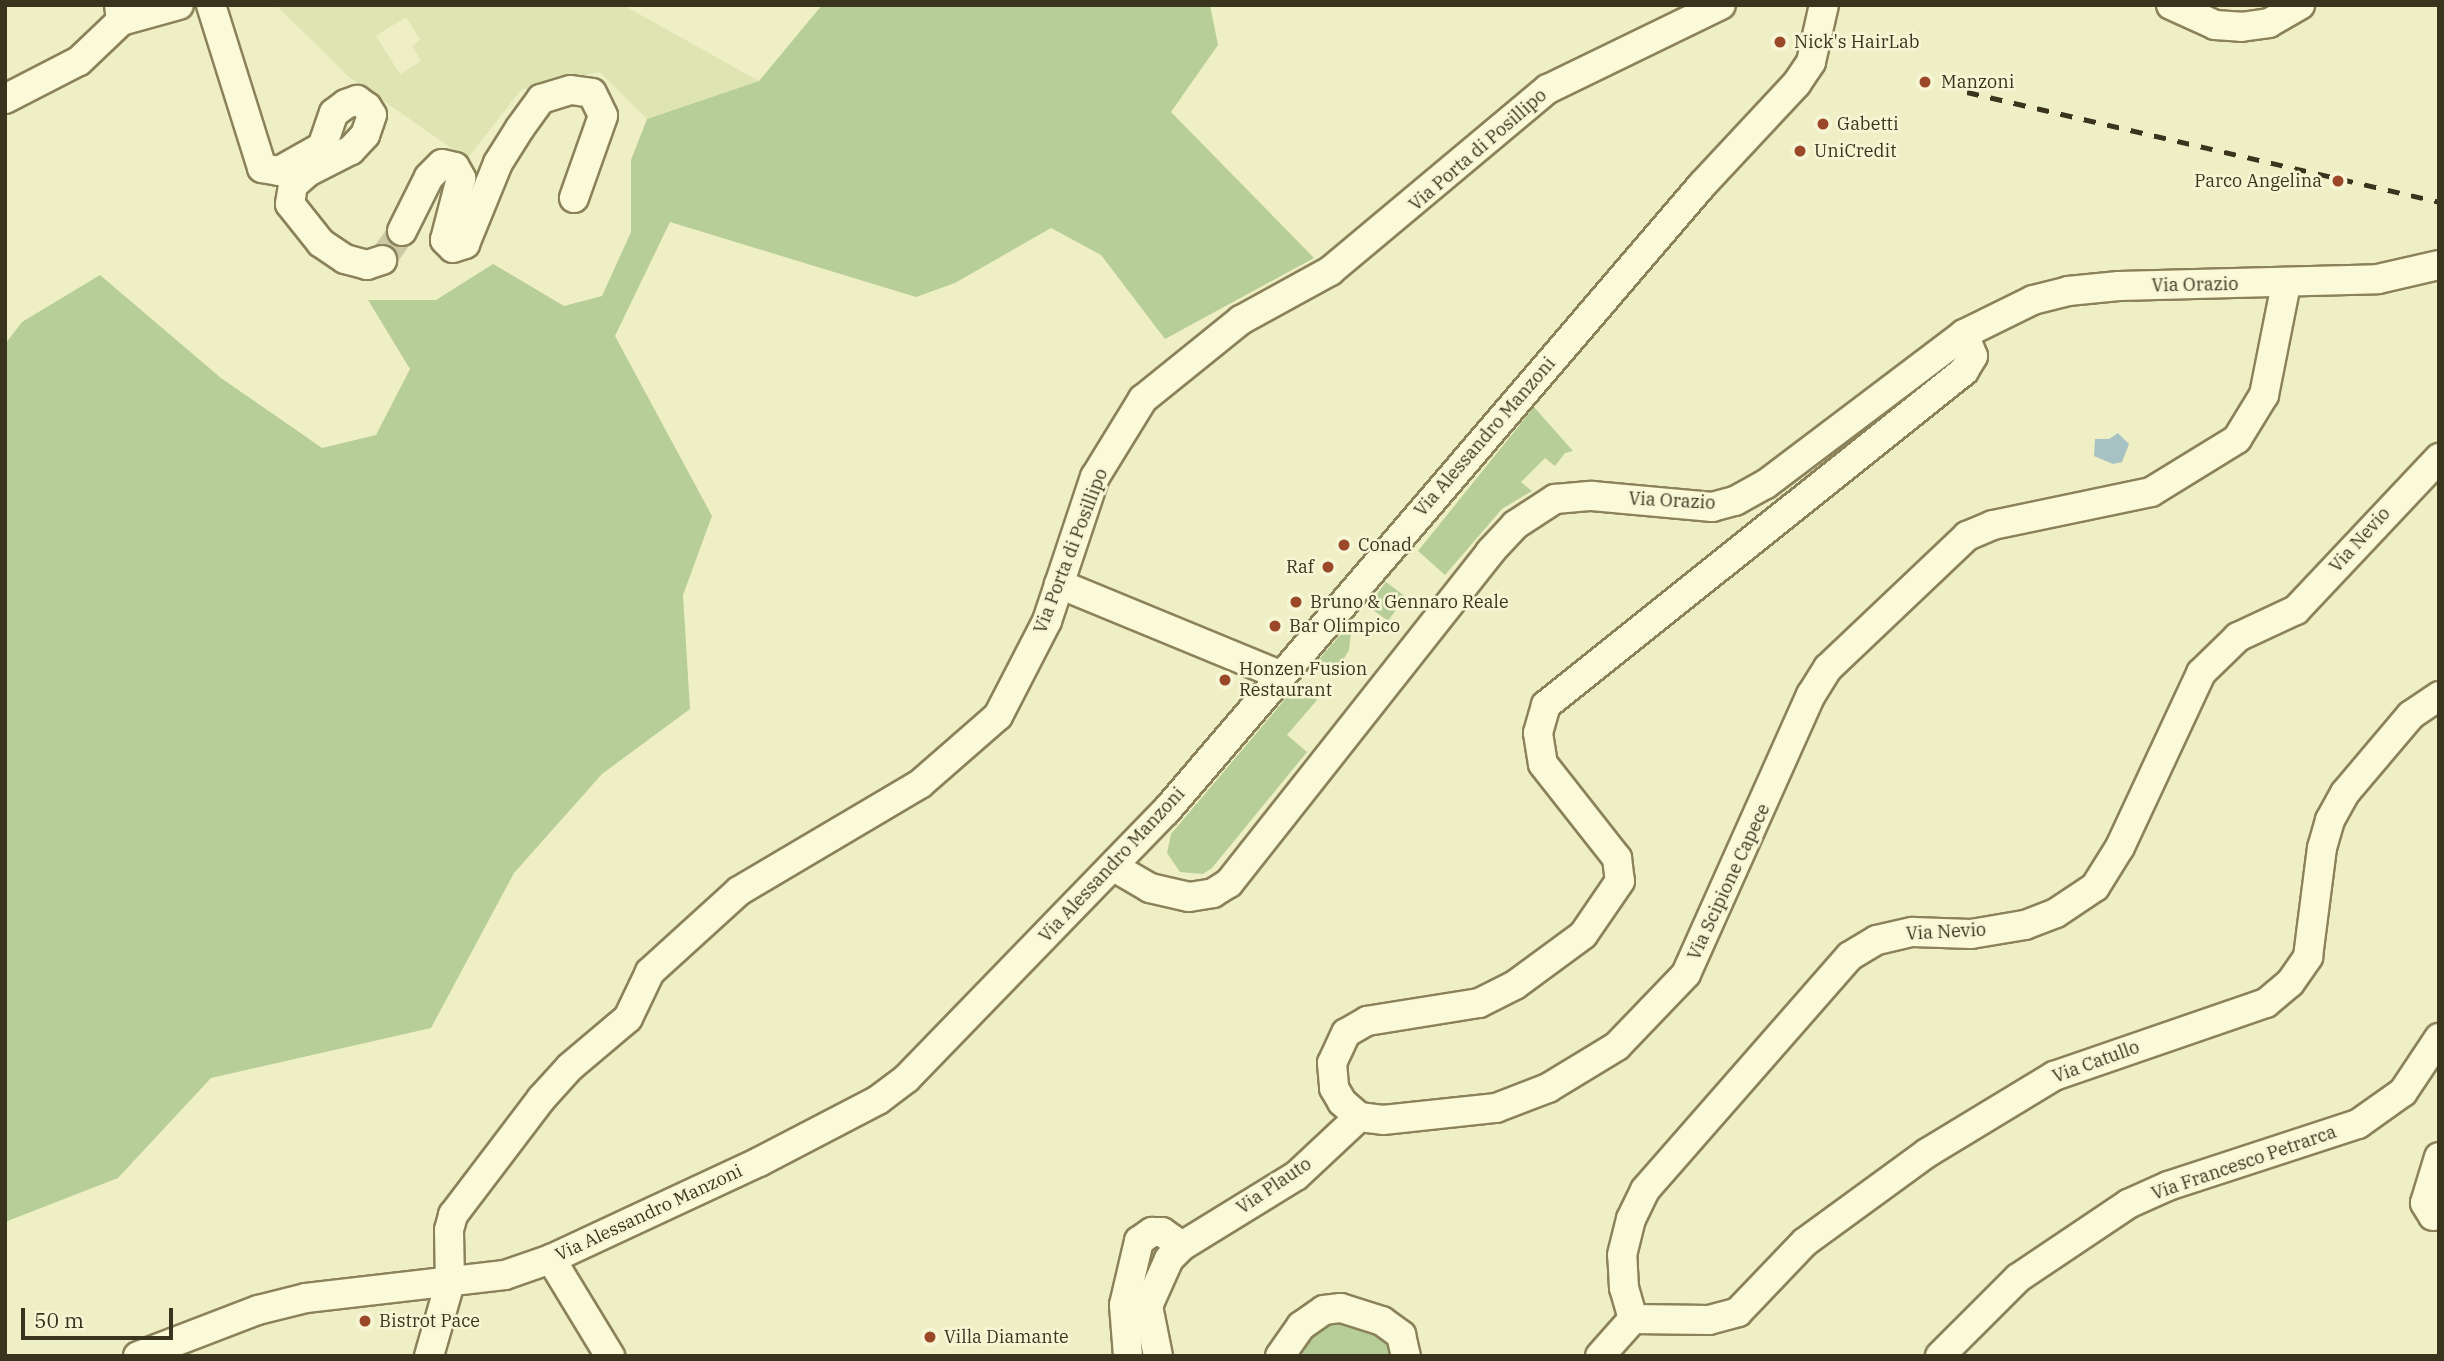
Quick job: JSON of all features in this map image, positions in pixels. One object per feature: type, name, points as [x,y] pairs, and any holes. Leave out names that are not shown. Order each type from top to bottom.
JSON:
[{"type":"street","points":[[5,99],[79,61],[120,13],[179,5]]},
{"type":"street","points":[[211,5],[262,168],[279,171],[322,147],[334,113],[345,104],[357,100],[367,107],[372,115],[365,135],[351,150],[300,178],[293,185],[290,204],[321,243],[345,259],[367,265],[382,260]]},
{"type":"street","name":"Via Porta di Posillipo","points":[[429,1356],[450,1283],[449,1230],[464,1197],[570,1067],[628,1018],[650,972],[739,891],[920,784],[998,716],[1047,621],[1095,477],[1143,399],[1241,320],[1330,271],[1548,89],[1721,5]]},
{"type":"street","name":"Via Alessandro Manzoni","points":[[138,1356],[258,1310],[306,1298],[505,1275],[551,1259],[758,1162],[878,1100],[907,1079],[1114,867],[1702,185],[1797,83],[1811,62],[1824,5]]},
{"type":"street","points":[[2171,5],[2206,22],[2241,27],[2269,23],[2300,5]]},
{"type":"street","points":[[402,231],[429,177],[442,164],[455,167],[461,178],[445,240],[453,248],[464,244],[498,163],[520,128],[541,99],[571,90],[592,93],[603,116],[574,198]]},
{"type":"street","name":"Via Orazio","points":[[1114,867],[1150,888],[1189,897],[1213,893],[1229,883],[1490,552],[1534,511],[1555,499],[1573,496],[1712,507],[1743,498],[1964,334],[2000,313],[2068,291],[2378,279],[2439,265]]},
{"type":"street","name":"Via Scipione Capece","points":[[1359,1117],[1383,1120],[1496,1108],[1548,1088],[1617,1046],[1686,974],[1811,695],[1828,668],[1967,536],[1993,525],[2151,492],[2237,439],[2264,395],[2286,284]]},
{"type":"street","points":[[1359,1117],[1342,1102],[1334,1088],[1332,1063],[1346,1033],[1367,1021],[1479,1003],[1515,985],[1583,935],[1620,881],[1617,858],[1543,764],[1538,733],[1546,705],[1964,371],[1973,355],[1964,334]]},
{"type":"street","name":"Via Nevio","points":[[1633,1319],[1624,1288],[1622,1255],[1631,1219],[1645,1190],[1850,956],[1877,940],[1913,932],[1971,934],[2025,925],[2056,914],[2095,887],[2120,847],[2201,673],[2238,637],[2296,610],[2439,457]]},
{"type":"street","points":[[1059,584],[1280,675]]},
{"type":"street","name":"Via Catullo","points":[[1633,1319],[1709,1320],[1738,1312],[1805,1242],[1927,1153],[2054,1076],[2266,1003],[2290,983],[2308,957],[2322,848],[2345,793],[2411,715],[2439,696]]},
{"type":"street","name":"Via Francesco Petrarca","points":[[1940,1356],[2018,1278],[2128,1204],[2168,1186],[2358,1124],[2403,1092],[2439,1038]]},
{"type":"street","name":"Via Plauto","points":[[1158,1356],[1148,1306],[1155,1282],[1182,1246],[1296,1177],[1359,1117]]},
{"type":"street","points":[[2439,1157],[2425,1203],[2433,1216],[2439,1214]]},
{"type":"street","points":[[1128,1356],[1124,1305],[1139,1241],[1152,1232],[1162,1232],[1182,1246]]},
{"type":"street","points":[[551,1259],[610,1356]]},
{"type":"street","points":[[1280,1356],[1301,1326],[1324,1310],[1341,1308],[1382,1321],[1401,1335],[1406,1356]]},
{"type":"street","points":[[1600,1356],[1633,1319]]},
{"type":"green space","points":[[276,5],[623,5],[759,81],[647,119],[600,72],[521,90],[467,159],[349,77]],"holes":[[[406,17],[420,40],[412,46],[421,61],[400,74],[376,36]]]},
{"type":"green space","points":[[822,5],[1210,5],[1218,45],[1171,112],[1314,258],[1165,339],[1101,255],[1051,228],[955,283],[916,297],[670,222],[615,336],[712,516],[683,595],[690,709],[602,774],[514,873],[431,1028],[211,1078],[118,1178],[5,1222],[5,344],[22,322],[100,275],[221,378],[322,448],[376,435],[410,369],[368,300],[436,300],[493,264],[564,306],[602,296],[631,232],[631,160],[647,119],[759,81]]},
{"type":"green space","points":[[1534,407],[1573,451],[1565,453],[1555,466],[1545,458],[1521,482],[1532,491],[1502,509],[1445,575],[1418,551]]},
{"type":"green space","points":[[1386,582],[1406,597],[1388,621],[1368,606]]},
{"type":"green space","points":[[1351,632],[1349,650],[1340,665],[1332,671],[1315,673],[1313,666],[1342,633]]},
{"type":"green space","points":[[1298,684],[1317,700],[1287,735],[1307,752],[1212,868],[1203,874],[1180,872],[1167,853],[1171,834]]},
{"type":"green space","points":[[1369,1321],[1401,1356],[1295,1356],[1324,1322]]},
{"type":"water","points":[[2118,433],[2129,444],[2122,462],[2113,464],[2094,456],[2095,439],[2109,439]]},
{"type":"tunnel","points":[[382,260],[402,231]]},
{"type":"railway","points":[[1967,92],[2439,202]]},
{"type":"place","name":"Nick's HairLab","points":[[1780,42]]},
{"type":"place","name":"Manzoni","points":[[1925,82]]},
{"type":"place","name":"Gabetti","points":[[1823,124]]},
{"type":"place","name":"UniCredit","points":[[1800,151]]},
{"type":"place","name":"Parco Angelina","points":[[2338,181]]},
{"type":"place","name":"Conad","points":[[1344,545]]},
{"type":"place","name":"Raf","points":[[1328,567]]},
{"type":"place","name":"Bruno & Gennaro Reale","points":[[1296,602]]},
{"type":"place","name":"Bar Olimpico","points":[[1275,626]]},
{"type":"place","name":"Honzen Fusion Restaurant","points":[[1225,680]]},
{"type":"place","name":"Bistrot Pace","points":[[365,1321]]},
{"type":"place","name":"Villa Diamante","points":[[930,1337]]}]
